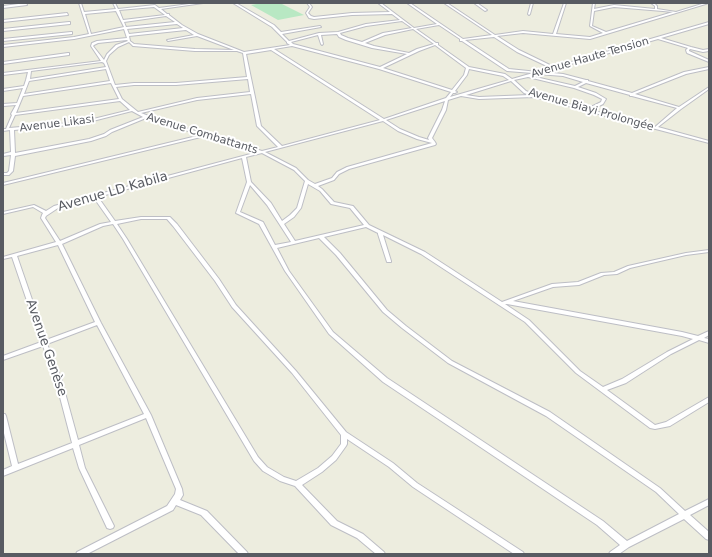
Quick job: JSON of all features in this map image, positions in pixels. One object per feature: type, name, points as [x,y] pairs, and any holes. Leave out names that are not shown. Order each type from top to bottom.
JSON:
[{"type":"street","points":[[80,3],[90,34]]},
{"type":"street","points":[[114,3],[128,38],[133,45],[195,50],[239,51]]},
{"type":"street","points":[[159,9],[202,3]]},
{"type":"street","points":[[234,3],[273,26],[288,42],[292,44],[380,68],[479,98],[535,96]]},
{"type":"street","points":[[308,3],[311,7],[307,13],[311,18],[352,14],[393,13]]},
{"type":"street","name":"Avenue Biayi Prolongée","points":[[379,3],[468,68],[504,75],[525,92],[535,96],[709,142]]},
{"type":"street","points":[[408,3],[502,68],[575,87],[604,99],[602,103],[587,110]]},
{"type":"street","points":[[445,3],[518,51],[553,68]]},
{"type":"street","points":[[475,3],[486,10]]},
{"type":"street","points":[[529,14],[532,3]]},
{"type":"street","points":[[554,35],[565,3]]},
{"type":"street","points":[[594,3],[591,26],[605,33]]},
{"type":"street","points":[[614,6],[624,3]]},
{"type":"street","points":[[652,3],[656,6],[656,9]]},
{"type":"street","points":[[461,40],[522,32],[590,38],[708,3]]},
{"type":"street","points":[[3,7],[26,4]]},
{"type":"street","points":[[84,13],[152,6],[159,9],[177,23],[197,35],[244,53],[271,50],[292,44]]},
{"type":"street","points":[[593,10],[606,6],[614,6],[656,9],[676,13]]},
{"type":"street","points":[[3,21],[67,14]]},
{"type":"street","points":[[122,21],[168,15]]},
{"type":"street","points":[[288,42],[319,34],[338,33],[366,25],[403,20]]},
{"type":"street","points":[[3,30],[69,23]]},
{"type":"street","points":[[3,46],[62,40],[124,28],[177,23]]},
{"type":"street","name":"Avenue Haute Tension","points":[[447,99],[709,23]]},
{"type":"street","points":[[362,43],[384,34],[439,24]]},
{"type":"street","points":[[282,34],[320,27]]},
{"type":"street","points":[[104,62],[92,46],[97,42],[186,29]]},
{"type":"street","points":[[3,40],[71,33]]},
{"type":"street","points":[[338,33],[340,36],[347,39],[373,47],[410,54]]},
{"type":"street","points":[[319,34],[322,44]]},
{"type":"street","points":[[168,40],[197,35]]},
{"type":"street","points":[[104,62],[108,55],[117,46],[128,38]]},
{"type":"street","points":[[658,38],[690,48],[703,51],[709,50]]},
{"type":"street","points":[[380,68],[410,54],[437,44]]},
{"type":"street","points":[[690,48],[687,50],[688,52],[709,61]]},
{"type":"street","points":[[271,50],[399,130],[434,143]]},
{"type":"street","points":[[244,53],[260,128],[281,148]]},
{"type":"street","points":[[3,63],[68,54]]},
{"type":"street","points":[[3,74],[104,62]]},
{"type":"street","name":"Avenue Combattants","points":[[104,62],[121,100],[133,110],[146,117],[262,152],[295,169],[307,181],[321,190],[333,203],[352,207],[367,226],[380,234],[423,253],[527,321],[578,372],[655,427],[668,424],[709,399]]},
{"type":"street","points":[[28,80],[106,68]]},
{"type":"street","points":[[434,143],[430,138],[444,110],[447,99],[465,75],[468,68]]},
{"type":"street","points":[[631,95],[685,73],[709,68]]},
{"type":"street","points":[[5,130],[14,114],[28,80],[30,71]]},
{"type":"street","points":[[517,72],[564,75],[680,108]]},
{"type":"street","points":[[22,94],[113,84],[181,84],[249,78]]},
{"type":"street","points":[[575,87],[587,81]]},
{"type":"street","points":[[3,90],[25,87]]},
{"type":"street","points":[[655,128],[709,88]]},
{"type":"street","points":[[138,113],[197,100],[252,93]]},
{"type":"street","name":"Avenue LD Kabila","points":[[175,502],[179,489],[148,415],[98,323],[59,243],[43,218],[46,212],[56,207],[95,196],[383,120],[447,99]]},
{"type":"street","points":[[14,114],[121,100]]},
{"type":"street","points":[[3,105],[18,104]]},
{"type":"street","name":"Avenue Likasi","points":[[5,130],[81,123],[133,110]]},
{"type":"street","points":[[3,155],[90,140],[146,117]]},
{"type":"street","points":[[3,174],[9,173],[13,154],[12,130]]},
{"type":"street","points":[[3,184],[207,135]]},
{"type":"street","points":[[314,186],[333,179],[338,173],[348,168],[434,143]]},
{"type":"street","points":[[244,157],[249,182],[282,223],[293,242]]},
{"type":"street","points":[[282,223],[292,216],[299,208],[307,181]]},
{"type":"street","points":[[249,182],[238,213],[261,223],[288,271],[331,333],[385,380],[600,523],[626,544]]},
{"type":"street","points":[[95,196],[142,267],[256,459],[265,469],[282,479],[297,484],[334,523],[360,536],[381,554]]},
{"type":"street","points":[[3,213],[34,206],[46,212]]},
{"type":"street","points":[[3,258],[59,243],[95,227],[113,222],[141,218],[168,218],[217,280],[234,306],[294,372],[344,434],[391,465],[415,485],[520,554]]},
{"type":"street","points":[[274,247],[367,226]]},
{"type":"street","points":[[380,234],[389,261]]},
{"type":"street","points":[[320,236],[338,254],[385,310],[404,327],[450,362],[548,414],[658,490],[709,537]]},
{"type":"street","points":[[500,304],[552,286],[579,283],[603,274],[615,273],[628,267],[686,254],[709,252]]},
{"type":"street","name":"Avenue Genèse","points":[[14,255],[58,378],[82,468],[110,526]]},
{"type":"street","points":[[506,302],[682,334],[709,341]]},
{"type":"street","points":[[3,358],[98,323]]},
{"type":"street","points":[[603,389],[624,381],[669,353],[700,339],[709,333]]},
{"type":"street","points":[[3,473],[148,415]]},
{"type":"street","points":[[3,416],[16,468]]},
{"type":"street","points":[[297,484],[320,470],[334,458],[344,444],[344,434]]},
{"type":"street","points":[[80,554],[161,514],[170,508],[175,502],[204,513],[244,554]]},
{"type":"street","points":[[613,554],[626,544],[709,502]]},
{"type":"green space","points":[[262,3],[280,3],[304,15],[278,20],[251,5]]}]
